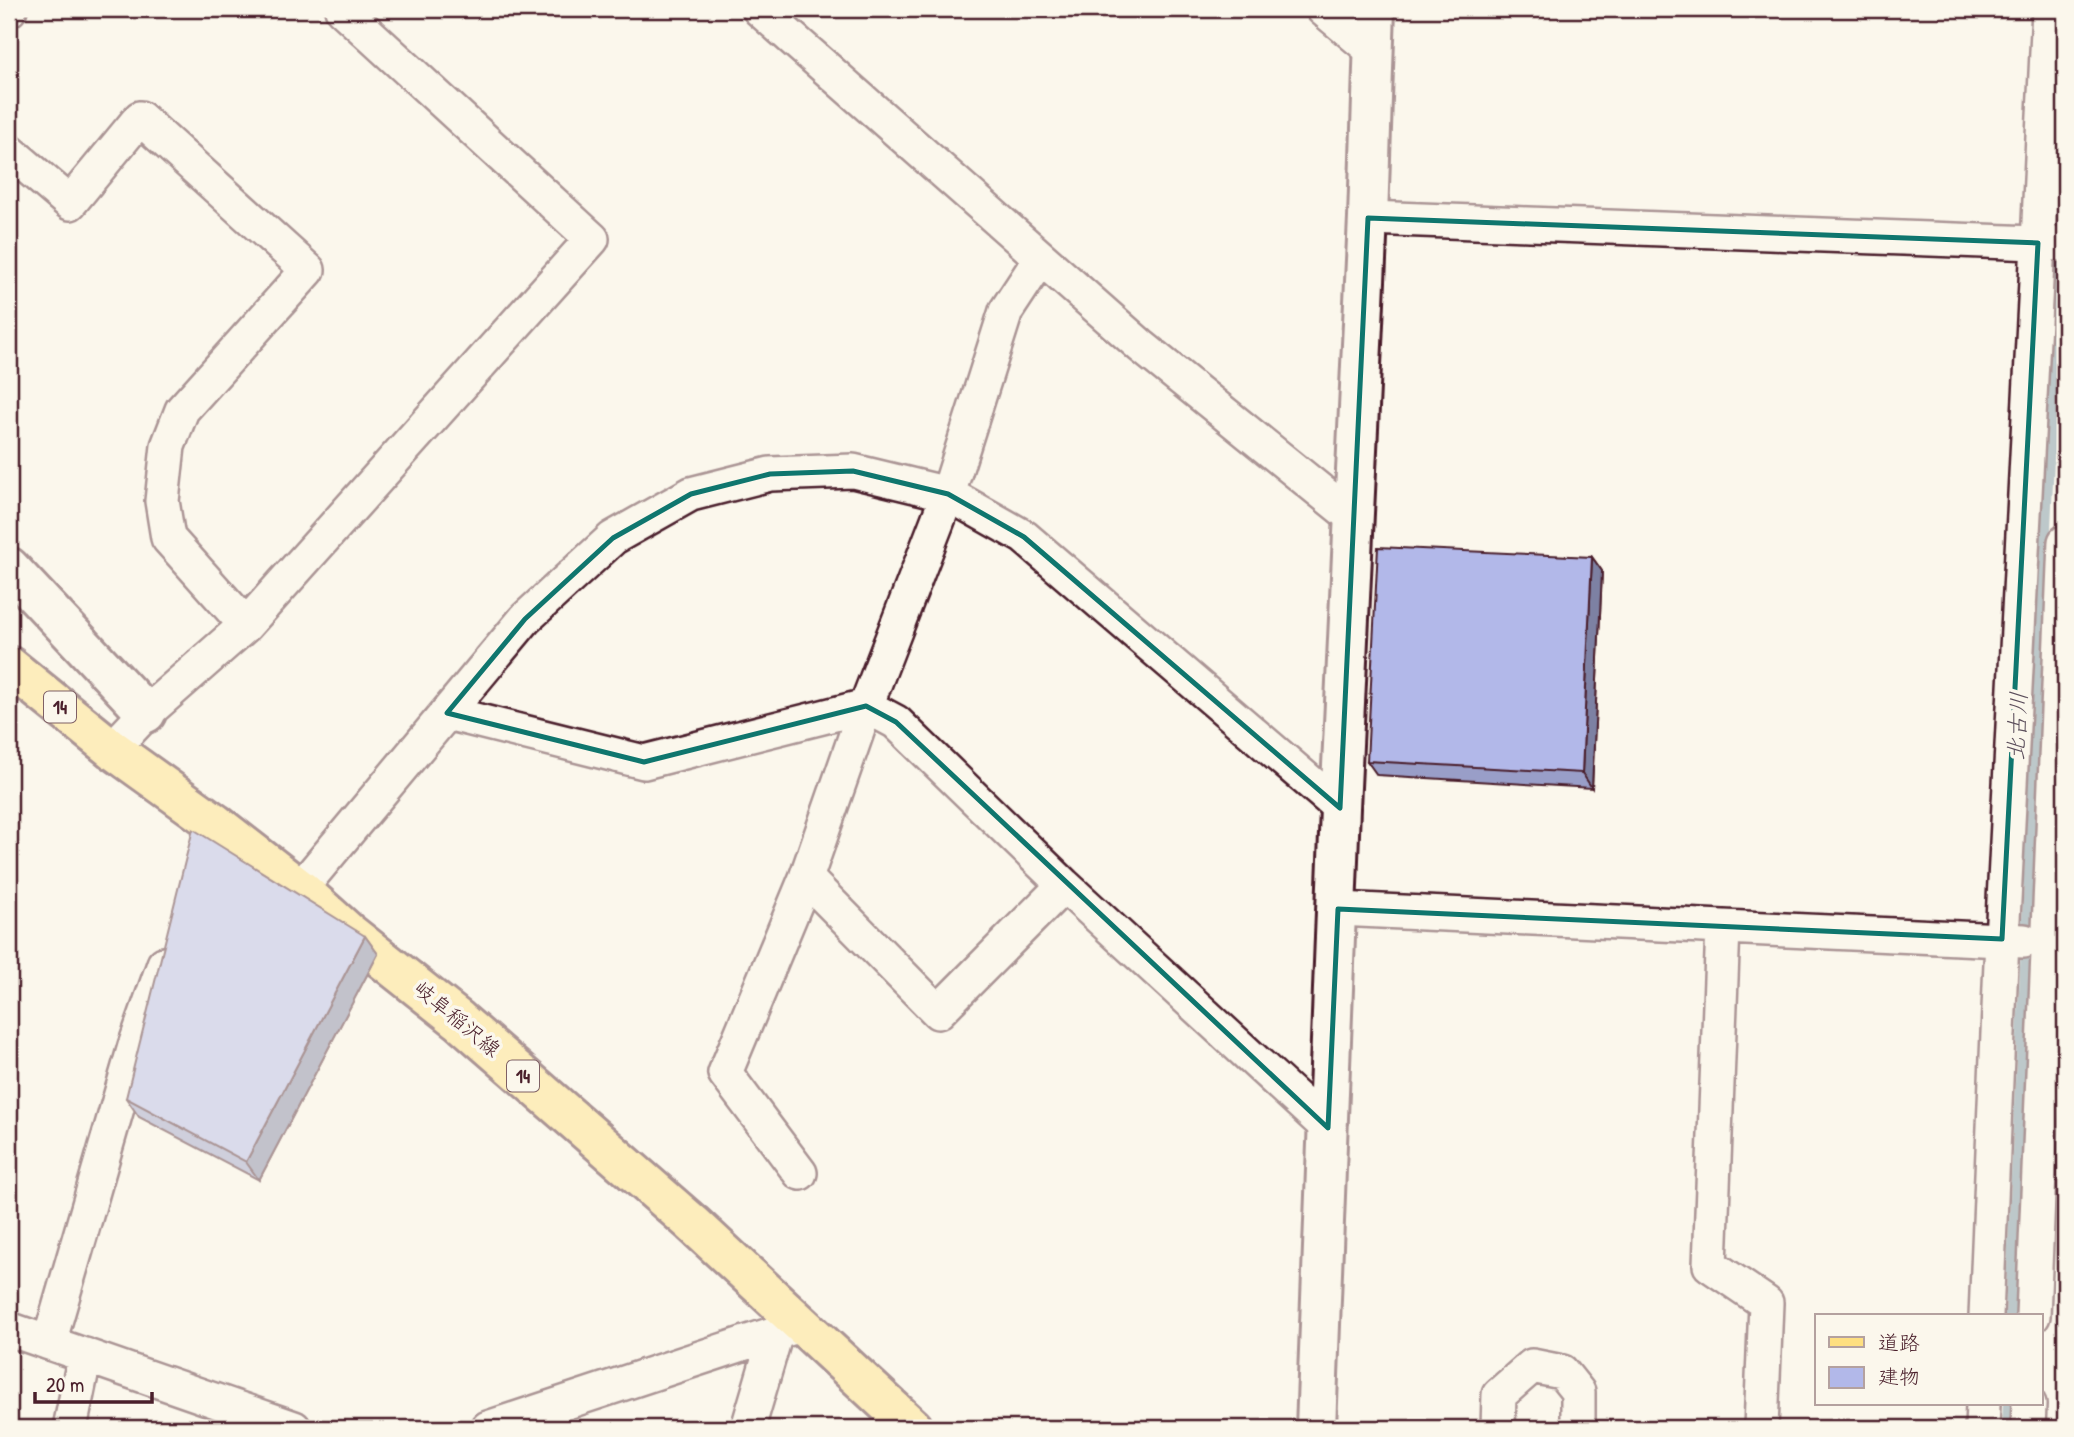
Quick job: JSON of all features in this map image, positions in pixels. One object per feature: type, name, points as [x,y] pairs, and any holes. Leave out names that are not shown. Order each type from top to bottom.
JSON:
[{"type":"main road","name":"岐阜稲沢線","points":[[9,666],[112,749],[210,836],[300,889],[348,932],[459,1020],[692,1223],[790,1329],[913,1428]]},
{"type":"street","points":[[112,749],[146,713],[246,625],[592,239],[342,9]]},
{"type":"street","points":[[759,9],[1142,346],[1355,519]]},
{"type":"street","points":[[1323,9],[1372,50]]},
{"type":"street","points":[[1316,1428],[1375,9]]},
{"type":"street","points":[[2033,1314],[2033,941],[2049,243],[2049,9]]},
{"type":"street","points":[[9,151],[70,203],[140,118],[308,270],[182,410],[168,446],[162,501],[168,538],[246,625]]},
{"type":"street","points":[[1368,218],[2049,243]]},
{"type":"street","points":[[800,1173],[725,1073],[806,878],[866,706],[948,494],[1006,311],[1041,258]]},
{"type":"street","points":[[300,889],[525,619],[613,538],[691,494],[770,474],[853,471],[948,494],[1024,537],[1340,808]]},
{"type":"street","points":[[1986,1314],[2033,941],[2065,542]]},
{"type":"street","points":[[9,567],[146,713]]},
{"type":"street","points":[[447,713],[643,762],[866,706],[896,722],[1065,885],[1328,1129]]},
{"type":"street","points":[[806,878],[938,1012],[1065,885]]},
{"type":"street","points":[[1338,909],[2033,941]]},
{"type":"street","points":[[1723,927],[1710,1265],[1766,1303],[1761,1428]]},
{"type":"street","points":[[49,1343],[135,1046],[175,934]]},
{"type":"street","points":[[9,1329],[294,1428]]},
{"type":"street","points":[[488,1428],[790,1329]]},
{"type":"street","points":[[748,1428],[790,1329]]},
{"type":"street","points":[[70,1428],[85,1355]]},
{"type":"street","points":[[1498,1428],[1499,1395],[1532,1366],[1562,1372],[1578,1392],[1578,1428]]},
{"type":"street","points":[[1982,1428],[1983,1406]]},
{"type":"street","points":[[2028,1428],[2029,1406]]},
{"type":"highlighted area","points":[[1368,218],[2038,243],[2002,939],[1338,909],[1328,1128],[896,722],[866,706],[644,762],[447,713],[525,619],[613,538],[691,494],[770,474],[853,471],[948,494],[1024,537],[1340,808]]},
{"type":"building","points":[[1378,547],[1592,557],[1582,773],[1367,761]]},
{"type":"building","points":[[193,829],[365,936],[246,1162],[126,1098]]},
{"type":"waterway","name":"北古川","points":[[2011,1314],[2054,319],[2062,234],[2065,137]]},
{"type":"waterway","name":"北古川","points":[[2008,1428],[2009,1406]]}]
